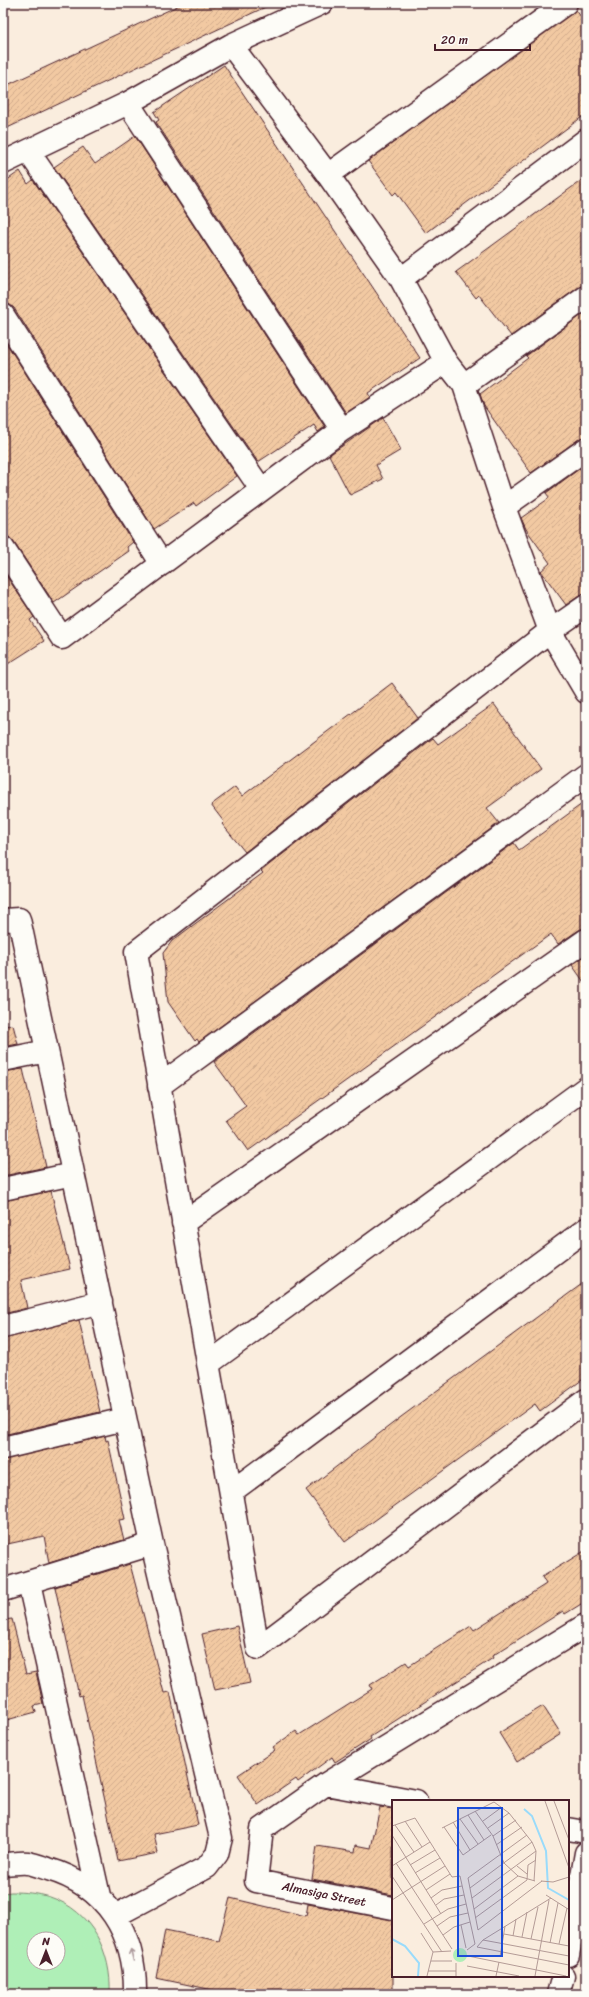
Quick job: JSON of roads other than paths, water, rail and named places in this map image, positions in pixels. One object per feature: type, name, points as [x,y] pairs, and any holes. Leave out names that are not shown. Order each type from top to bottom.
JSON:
[{"type":"street","points":[[3,163],[128,103],[231,45],[322,3]]},
{"type":"street","points":[[328,175],[566,3]]},
{"type":"street","points":[[231,45],[328,175],[401,279],[446,362],[464,385],[504,507],[550,631],[586,692]]},
{"type":"street","points":[[128,103],[342,430]]},
{"type":"street","points":[[401,279],[586,140]]},
{"type":"street","points":[[28,151],[261,489]]},
{"type":"street","points":[[464,385],[586,297]]},
{"type":"street","points":[[3,315],[162,564]]},
{"type":"street","points":[[3,548],[62,638],[342,430],[446,362]]},
{"type":"street","points":[[504,507],[586,449]]},
{"type":"street","points":[[586,606],[550,631],[136,952],[258,1648],[586,1400]]},
{"type":"street","points":[[159,1086],[586,775]]},
{"type":"street","points":[[3,920],[19,919],[152,1544],[221,1838],[217,1854],[207,1867],[115,1916]]},
{"type":"street","points":[[184,1223],[586,940]]},
{"type":"street","points":[[3,1060],[47,1051]]},
{"type":"street","points":[[208,1364],[586,1088]]},
{"type":"street","points":[[3,1189],[73,1174]]},
{"type":"street","points":[[231,1492],[586,1229]]},
{"type":"street","points":[[3,1327],[101,1302]]},
{"type":"street","points":[[3,1448],[125,1419]]},
{"type":"street","points":[[3,1590],[152,1544]]},
{"type":"street","points":[[29,1583],[98,1896]]},
{"type":"street","points":[[326,1784],[586,1625]]},
{"type":"street","points":[[326,1784],[411,1800]]},
{"type":"street","name":"Almasiga Street","points":[[326,1784],[262,1829],[256,1881],[392,1908]]},
{"type":"street","points":[[569,1829],[586,1832]]},
{"type":"street","points":[[573,1946],[586,1853]]},
{"type":"street","points":[[3,1864],[27,1863],[66,1874],[98,1896],[115,1916],[129,1943],[136,1972],[135,1994]]},
{"type":"street","points":[[558,1994],[563,1977]]}]
